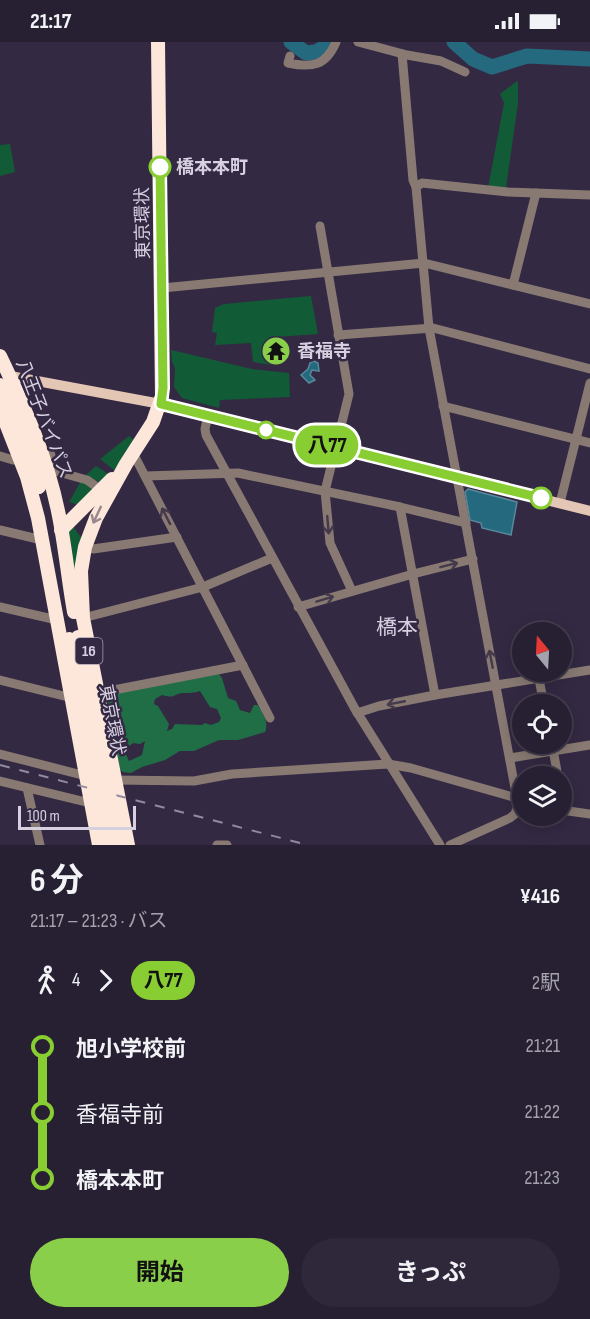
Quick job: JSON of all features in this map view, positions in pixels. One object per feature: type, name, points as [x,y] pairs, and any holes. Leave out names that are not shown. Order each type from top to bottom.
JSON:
[{"type":"highway","name":"東京環状","points":[[158,42],[163,388],[161,404]]},
{"type":"highway","name":"八王子バイパス","points":[[0,356],[3,379],[36,475],[51,536]]},
{"type":"highway","name":"八王子バイパス","points":[[3,379],[24,409],[42,451],[56,502],[51,536]]},
{"type":"highway","name":"16","points":[[128,845],[83,618],[81,571],[85,548],[96,518],[153,422],[161,404]]},
{"type":"highway","name":"16","points":[[0,408],[33,497],[51,536],[57,620],[99,845]]},
{"type":"highway","name":"16","points":[[51,536],[130,458]]},
{"type":"highway","name":"東京環状","points":[[51,536],[119,845]]},
{"type":"highway","name":"東京環状","points":[[74,638],[109,845]]},
{"type":"highway","points":[[81,747],[85,742],[93,740],[106,741]]},
{"type":"main road","points":[[3,379],[44,382],[161,404],[590,511]]},
{"type":"main road","points":[[24,409],[23,401],[26,391],[31,386],[44,382]]},
{"type":"street","points":[[290,56],[288,63],[300,66],[320,63],[332,54],[336,42]]},
{"type":"street","points":[[358,42],[402,54],[441,61],[465,72]]},
{"type":"street","points":[[402,54],[429,328],[512,772]]},
{"type":"street","points":[[416,187],[422,183],[492,191],[590,195]]},
{"type":"street","points":[[513,285],[536,193]]},
{"type":"street","points":[[320,226],[349,394],[325,491],[330,544],[352,591]]},
{"type":"street","points":[[162,288],[424,263],[590,304]]},
{"type":"street","points":[[338,335],[429,328],[590,369]]},
{"type":"street","points":[[560,503],[590,383]]},
{"type":"street","points":[[443,406],[590,443]]},
{"type":"street","points":[[208,415],[206,435],[298,607],[357,713],[440,845]]},
{"type":"street","points":[[42,451],[50,452],[55,471],[87,480],[100,490]]},
{"type":"street","points":[[0,456],[13,460],[20,459]]},
{"type":"street","points":[[130,458],[146,476],[270,718]]},
{"type":"street","points":[[146,476],[227,472],[400,507],[466,523]]},
{"type":"street","points":[[400,507],[435,695]]},
{"type":"street","points":[[0,531],[51,536]]},
{"type":"street","points":[[85,548],[93,549],[177,537]]},
{"type":"street","points":[[83,618],[203,587],[272,558]]},
{"type":"street","points":[[298,607],[473,559]]},
{"type":"street","points":[[0,607],[57,620]]},
{"type":"street","points":[[98,693],[243,665]]},
{"type":"street","points":[[572,674],[589,671],[590,682]]},
{"type":"street","points":[[0,680],[72,698]]},
{"type":"street","points":[[357,713],[379,706],[435,695],[521,682]]},
{"type":"street","points":[[572,745],[590,744]]},
{"type":"street","points":[[0,754],[86,776]]},
{"type":"street","points":[[510,758],[525,754]]},
{"type":"street","points":[[114,780],[194,781],[242,773],[388,764],[411,768],[512,797]]},
{"type":"street","points":[[0,781],[91,802]]},
{"type":"street","points":[[27,788],[40,845]]},
{"type":"street","points":[[572,811],[590,814]]},
{"type":"street","points":[[450,845],[512,816]]},
{"type":"street","points":[[217,845],[227,845]]},
{"type":"green space","points":[[517,81],[518,103],[506,188],[488,188],[504,103],[500,94]]},
{"type":"green space","points":[[10,144],[15,172],[0,176],[0,145]]},
{"type":"green space","points":[[311,296],[318,334],[276,337],[278,366],[253,362],[251,343],[215,345],[217,333],[212,332],[215,308],[224,304]]},
{"type":"green space","points":[[171,350],[252,369],[289,373],[290,397],[220,400],[219,408],[182,398],[174,387],[175,368]]},
{"type":"green space","points":[[129,436],[136,442],[114,470],[100,459]]},
{"type":"green space","points":[[96,466],[110,475],[101,483],[86,475]]},
{"type":"green space","points":[[81,481],[94,491],[79,505],[69,502]]},
{"type":"green space","points":[[72,525],[83,540],[77,584],[68,532]]},
{"type":"green space","points":[[219,674],[228,698],[236,701],[240,710],[250,713],[254,705],[258,705],[265,718],[266,728],[265,732],[238,740],[219,740],[194,751],[180,751],[165,760],[131,773],[123,772],[120,770],[106,693]],"holes":[[[200,691],[210,707],[217,709],[221,718],[219,722],[211,725],[205,723],[202,725],[175,724],[167,731],[169,724],[158,706],[154,704],[155,699],[162,695],[172,696]],[[145,741],[142,755],[129,761],[124,750],[133,743],[140,744]]]},
{"type":"water","points":[[314,361],[318,363],[319,371],[312,370],[310,375],[315,380],[309,383],[301,375]]},
{"type":"water","points":[[468,489],[517,502],[511,535],[482,528],[481,523],[470,520],[465,492]]},
{"type":"waterway","points":[[291,42],[306,53],[316,52],[326,46],[327,42]]},
{"type":"waterway","points":[[454,42],[473,59],[492,67],[527,56],[590,59]]},
{"type":"railway","points":[[0,765],[308,845]]},
{"type":"bus line","name":"八77","points":[[160,167],[163,388],[161,404],[541,498]]},
{"type":"place","name":"橋本本町","points":[[160,167]]},
{"type":"place","name":"香福寺","points":[[276,351]]},
{"type":"district","name":"橋本","points":[[397,627]]}]
